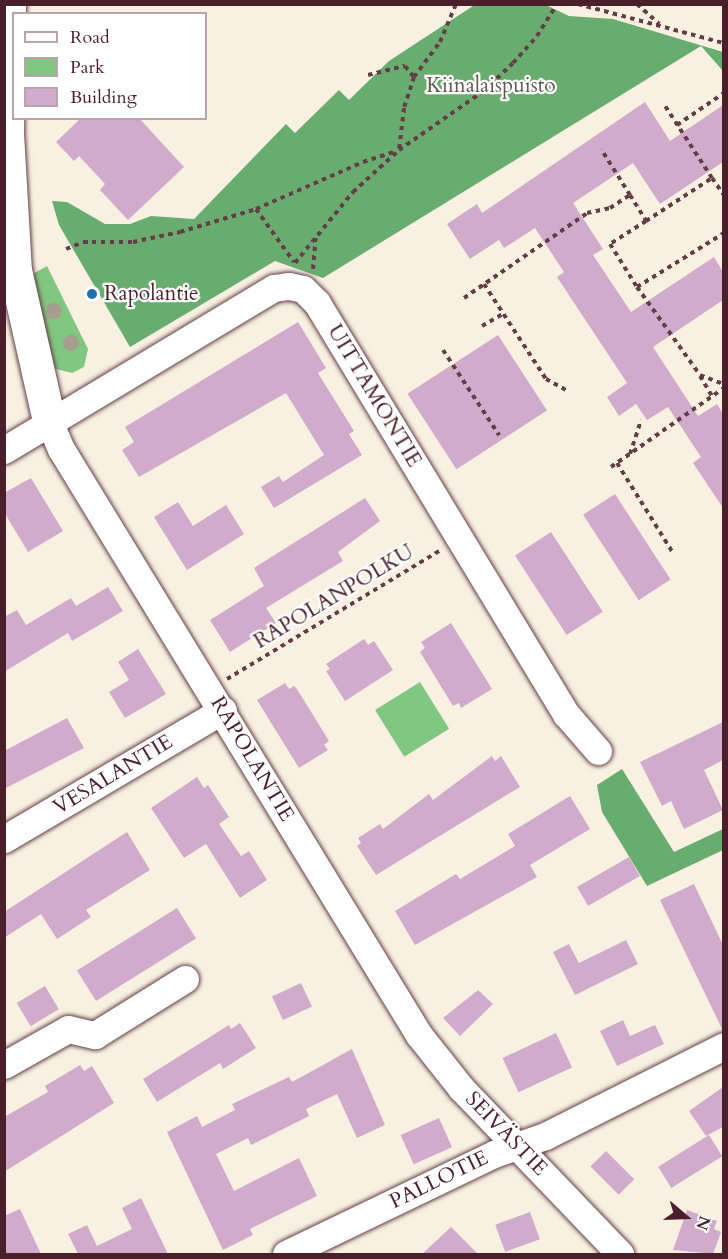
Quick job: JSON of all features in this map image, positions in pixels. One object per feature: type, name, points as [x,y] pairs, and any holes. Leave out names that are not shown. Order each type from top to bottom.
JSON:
[{"type":"main road","points":[[9,4],[7,133],[15,270],[38,383],[50,421]]},
{"type":"street","points":[[4,450],[274,288],[301,275]]},
{"type":"street","name":"UITTAMONTIE","points":[[301,275],[566,714],[598,751]]},
{"type":"street","name":"RAPOLANTIE","points":[[50,421],[61,449],[402,1005]]},
{"type":"street","name":"VESALANTIE","points":[[4,839],[223,710]]},
{"type":"street","points":[[4,1065],[68,1029],[94,1035],[185,979]]},
{"type":"street","name":"SEIVÄSTIE","points":[[402,1005],[455,1081],[620,1254]]},
{"type":"street","name":"PALLOTIE","points":[[286,1254],[494,1154],[519,1146],[723,1046]]},
{"type":"path","points":[[399,150],[404,108],[414,77],[440,42],[456,4]]},
{"type":"path","points":[[301,275],[316,237],[353,192],[399,150],[484,91],[537,36],[556,4]]},
{"type":"path","points":[[578,4],[723,43]]},
{"type":"path","points":[[594,8],[600,4]]},
{"type":"path","points":[[637,4],[661,26]]},
{"type":"path","points":[[368,75],[405,66],[414,77]]},
{"type":"path","points":[[677,125],[723,93]]},
{"type":"path","points":[[665,106],[723,195]]},
{"type":"path","points":[[601,149],[646,221]]},
{"type":"path","points":[[66,249],[83,242],[133,242],[180,232],[256,209],[363,162],[399,150]]},
{"type":"path","points":[[712,178],[610,244],[712,396]]},
{"type":"path","points":[[464,298],[586,213],[610,208],[630,195]]},
{"type":"path","points":[[256,209],[301,275]]},
{"type":"path","points":[[637,287],[723,233]]},
{"type":"path","points":[[301,275],[316,237]]},
{"type":"path","points":[[484,284],[546,379],[569,392]]},
{"type":"path","points":[[482,326],[503,314]]},
{"type":"path","points":[[443,350],[499,435]]},
{"type":"path","points":[[610,467],[723,386],[700,375]]},
{"type":"path","points":[[630,454],[640,420]]},
{"type":"path","points":[[616,463],[673,553]]},
{"type":"path","name":"RAPOLANPOLKU","points":[[224,680],[460,539]]},
{"type":"green space","name":"Kiinalaispuisto","points":[[476,4],[546,5],[569,16],[613,19],[723,52],[723,71],[701,46],[323,278],[275,261],[130,347],[59,225],[52,201],[67,202],[105,224],[130,224],[151,216],[194,219],[286,124],[295,133],[339,90],[349,100],[389,61]]},
{"type":"green space","points":[[47,266],[88,349],[84,367],[72,373],[52,368],[29,276]]},
{"type":"green space","points":[[420,682],[449,729],[404,757],[375,710]]},
{"type":"green space","points":[[622,769],[674,852],[723,829],[723,850],[647,886],[602,812],[597,785]]},
{"type":"building","points":[[645,102],[670,141],[723,105],[723,162],[660,204],[633,163],[573,203],[603,249],[593,255],[631,312],[714,257],[723,272],[723,300],[653,347],[698,416],[717,404],[723,414],[723,508],[693,463],[701,457],[668,407],[647,420],[636,404],[619,416],[607,397],[627,383],[557,277],[564,272],[535,228],[504,248],[499,240],[470,259],[447,224],[477,204],[482,213]]},
{"type":"building","points":[[79,120],[141,120],[184,167],[128,220],[100,190],[105,184],[79,156],[74,161],[56,142]]},
{"type":"building","points":[[298,322],[326,368],[318,373],[354,431],[349,434],[362,455],[274,508],[261,487],[279,476],[283,482],[324,455],[286,393],[139,477],[122,450],[134,442],[125,427]]},
{"type":"building","points":[[498,335],[547,410],[456,469],[407,394]]},
{"type":"building","points":[[31,478],[63,531],[28,552],[4,512],[4,493]]},
{"type":"building","points":[[615,494],[671,580],[639,600],[583,515]]},
{"type":"building","points":[[365,498],[380,521],[338,552],[343,561],[266,608],[276,623],[230,652],[210,620],[264,586],[254,568]]},
{"type":"building","points":[[178,502],[193,526],[226,505],[244,534],[187,570],[154,517]]},
{"type":"building","points":[[551,532],[603,612],[567,635],[515,555]]},
{"type":"building","points":[[108,587],[123,611],[72,641],[68,633],[4,672],[4,617],[17,610],[26,625],[71,598],[76,606]]},
{"type":"building","points":[[451,623],[492,689],[461,708],[459,703],[453,706],[420,652],[425,648],[421,642]]},
{"type":"building","points":[[364,639],[368,645],[374,641],[393,670],[345,701],[326,671],[330,669],[326,664]]},
{"type":"building","points":[[138,649],[166,694],[125,718],[109,692],[129,680],[118,662]]},
{"type":"building","points":[[285,683],[289,689],[294,686],[297,689],[329,741],[324,745],[328,750],[299,768],[257,700]]},
{"type":"building","points":[[67,718],[84,748],[4,789],[4,751]]},
{"type":"building","points":[[723,722],[723,760],[704,770],[723,810],[684,829],[671,801],[662,806],[640,762]]},
{"type":"building","points":[[492,756],[495,761],[501,756],[520,787],[376,875],[357,846],[361,843],[358,838],[380,824],[383,829],[429,794],[433,800]]},
{"type":"building","points":[[197,777],[204,788],[208,785],[229,817],[219,824],[241,856],[249,851],[267,880],[240,898],[206,844],[184,858],[151,808]]},
{"type":"building","points":[[570,796],[590,829],[530,865],[537,877],[415,945],[395,911],[456,874],[460,879],[515,846],[508,834]]},
{"type":"building","points":[[127,832],[150,870],[86,910],[91,917],[57,939],[41,914],[4,938],[4,912]]},
{"type":"building","points":[[629,857],[640,876],[588,906],[577,887]]},
{"type":"building","points":[[694,884],[723,945],[723,1031],[660,900]]},
{"type":"building","points":[[177,908],[196,939],[96,1001],[77,971]]},
{"type":"building","points":[[626,940],[638,964],[575,995],[553,952],[569,944],[579,963]]},
{"type":"building","points":[[301,983],[312,1007],[283,1020],[272,997]]},
{"type":"building","points":[[45,986],[59,1009],[31,1026],[17,1003]]},
{"type":"building","points":[[478,990],[493,1004],[460,1036],[443,1018]]},
{"type":"building","points":[[623,1020],[630,1036],[655,1025],[664,1044],[617,1066],[600,1031]]},
{"type":"building","points":[[240,1023],[256,1048],[223,1069],[220,1063],[157,1102],[143,1079],[229,1025],[231,1029]]},
{"type":"building","points":[[556,1033],[572,1067],[519,1092],[503,1058]]},
{"type":"building","points":[[352,1049],[385,1125],[357,1138],[337,1094],[306,1109],[309,1116],[251,1145],[248,1138],[216,1154],[234,1191],[299,1158],[317,1196],[250,1229],[253,1235],[223,1250],[167,1132],[197,1116],[202,1127],[235,1110],[232,1104],[289,1077],[292,1082]]},
{"type":"building","points":[[80,1065],[84,1071],[92,1066],[114,1103],[4,1172],[4,1117],[48,1092],[45,1086]]},
{"type":"building","points":[[723,1087],[723,1127],[706,1136],[689,1111]]},
{"type":"building","points":[[439,1118],[452,1147],[414,1164],[401,1135]]},
{"type":"building","points":[[709,1135],[722,1156],[671,1188],[658,1167]]},
{"type":"building","points":[[606,1151],[634,1179],[619,1195],[590,1167]]},
{"type":"building","points":[[141,1198],[168,1254],[78,1254],[68,1234],[87,1225],[97,1246],[132,1229],[122,1208]]},
{"type":"building","points":[[20,1209],[41,1254],[4,1254],[4,1216]]},
{"type":"building","points":[[687,1210],[717,1221],[714,1229],[721,1232],[713,1254],[673,1250]]},
{"type":"building","points":[[530,1212],[540,1239],[505,1252],[495,1225]]},
{"type":"building","points":[[451,1227],[478,1254],[422,1254]]},
{"type":"place","name":"Rapolantie","points":[[92,294]]}]
